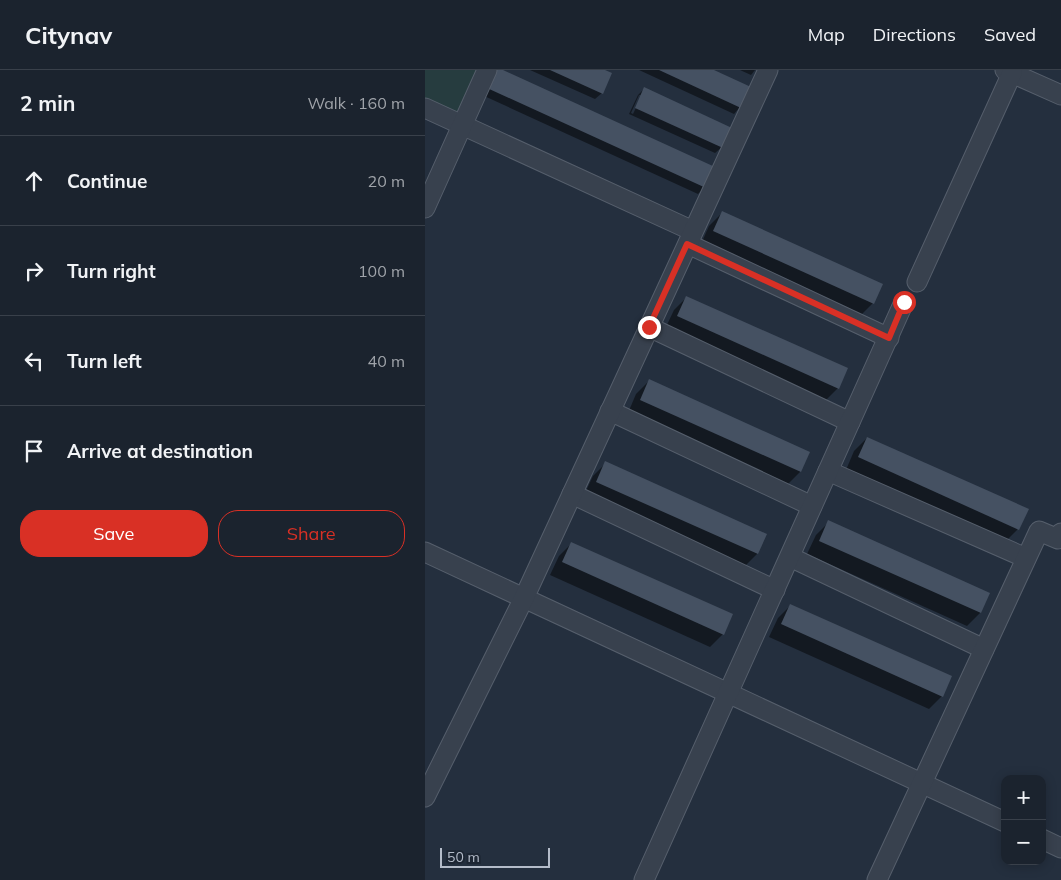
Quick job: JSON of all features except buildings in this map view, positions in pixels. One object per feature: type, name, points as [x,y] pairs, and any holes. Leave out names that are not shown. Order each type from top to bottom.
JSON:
[{"type":"street","points":[[425,208],[487,70]]},
{"type":"street","points":[[425,797],[524,598],[768,70]]},
{"type":"street","points":[[917,282],[1009,72],[1061,95]]},
{"type":"street","points":[[425,108],[889,338]]},
{"type":"street","points":[[644,880],[904,302]]},
{"type":"street","points":[[649,327],[850,422]]},
{"type":"street","points":[[610,411],[813,506]]},
{"type":"street","points":[[828,471],[1027,558]]},
{"type":"street","points":[[572,494],[775,590]]},
{"type":"street","points":[[877,880],[1039,531],[1058,539],[1061,533]]},
{"type":"street","points":[[425,552],[1001,820]]},
{"type":"street","points":[[790,557],[984,649]]},
{"type":"street","points":[[1046,841],[1061,848]]},
{"type":"green space","points":[[425,70],[479,70],[458,117],[425,102]]},
{"type":"route","points":[[649,327],[687,244],[889,338],[904,302]]}]
